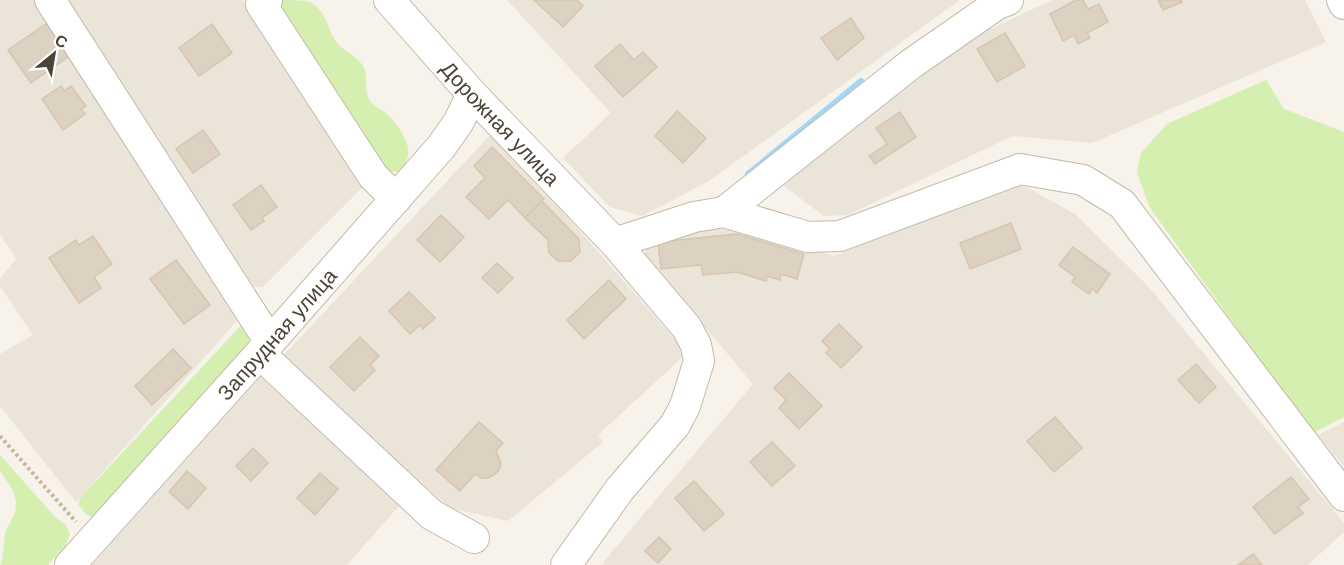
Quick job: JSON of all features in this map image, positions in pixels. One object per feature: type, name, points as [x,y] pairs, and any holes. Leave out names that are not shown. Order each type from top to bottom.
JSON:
[{"type":"street","points":[[50,0],[265,348],[432,515],[474,538]]},
{"type":"street","points":[[267,0],[261,4],[373,176],[396,199]]},
{"type":"street","name":"Дорожная улица","points":[[389,0],[472,94],[615,243],[687,328],[696,345],[699,361],[685,406],[675,425],[620,489],[566,565]]},
{"type":"street","points":[[724,212],[911,64],[996,5],[1008,0]]},
{"type":"street","points":[[1341,0],[1344,4]]},
{"type":"street","name":"Запрудная улица","points":[[70,565],[441,147],[458,123],[472,94]]},
{"type":"street","points":[[615,243],[694,217],[724,212],[808,237],[826,238],[840,236],[1020,169],[1083,180],[1122,204],[1344,496]]},
{"type":"path","points":[[0,436],[93,540]]},
{"type":"shaded area","points":[[0,0],[39,0],[242,315],[76,502],[0,406],[0,354],[33,335],[0,286],[0,279],[16,259],[0,234]]},
{"type":"shaded area","points":[[62,0],[243,0],[364,186],[263,287],[247,287]]},
{"type":"shaded area","points":[[507,0],[960,0],[709,181],[642,216],[610,207],[563,158],[611,113]]},
{"type":"shaded area","points":[[1052,0],[1305,0],[1326,42],[1092,143],[1012,136],[848,215],[824,216],[780,183],[976,36]]},
{"type":"shaded area","points":[[493,132],[687,353],[598,435],[603,442],[508,521],[450,508],[282,357]]},
{"type":"shaded area","points":[[1021,184],[1075,214],[1147,285],[1344,523],[1344,532],[1308,565],[601,565],[753,384],[644,255],[650,240],[725,225],[749,228],[834,256]]},
{"type":"shaded area","points":[[265,372],[400,505],[347,565],[92,565]]},
{"type":"shaded area","points":[[1344,422],[1344,466],[1318,435]]},
{"type":"green space","points":[[274,0],[310,2],[317,7],[325,18],[335,41],[362,64],[369,99],[393,120],[407,144],[407,160],[398,172],[387,172]]},
{"type":"green space","points":[[1266,80],[1284,109],[1344,132],[1344,417],[1313,433],[1150,208],[1137,173],[1141,153],[1167,124]]},
{"type":"green space","points":[[248,318],[255,339],[95,519],[85,513],[78,504],[81,497]]},
{"type":"green space","points":[[0,455],[56,518],[65,524],[70,534],[66,545],[48,565],[0,565],[5,533],[15,513],[16,502],[13,490],[0,471]]},
{"type":"building","points":[[534,0],[577,0],[583,6],[563,27]]},
{"type":"building","points":[[1076,0],[1083,0],[1088,9],[1099,4],[1108,22],[1087,33],[1090,38],[1078,44],[1074,35],[1063,41],[1050,14]]},
{"type":"building","points":[[1158,0],[1181,0],[1182,2],[1163,10]]},
{"type":"building","points":[[851,18],[864,38],[837,60],[821,38]]},
{"type":"building","points":[[50,21],[72,54],[31,83],[8,50]]},
{"type":"building","points":[[212,24],[232,53],[199,76],[179,48]]},
{"type":"building","points":[[1005,33],[1025,66],[997,82],[977,49]]},
{"type":"building","points":[[620,44],[634,60],[643,52],[657,67],[623,97],[595,66]]},
{"type":"building","points":[[61,86],[64,91],[71,86],[86,106],[81,109],[85,114],[63,130],[42,99]]},
{"type":"building","points":[[677,111],[706,138],[683,163],[655,136]]},
{"type":"building","points":[[900,112],[916,137],[875,164],[869,156],[887,144],[876,128]]},
{"type":"building","points":[[203,130],[220,154],[193,173],[176,149]]},
{"type":"building","points":[[492,147],[544,199],[525,218],[508,200],[489,219],[466,197],[485,178],[474,166]]},
{"type":"building","points":[[261,185],[277,207],[262,218],[264,221],[251,230],[233,205]]},
{"type":"building","points":[[542,201],[579,239],[580,252],[571,261],[558,261],[549,253],[548,240],[525,218]]},
{"type":"building","points":[[441,215],[464,237],[440,262],[417,240]]},
{"type":"building","points":[[1011,223],[1021,249],[970,269],[960,243]]},
{"type":"building","points":[[737,234],[804,254],[797,279],[781,274],[780,280],[767,276],[766,281],[737,272],[703,275],[701,265],[661,269],[658,242]]},
{"type":"building","points":[[93,236],[112,264],[94,277],[101,288],[79,303],[49,258],[76,240],[79,245]]},
{"type":"building","points":[[1073,247],[1110,274],[1097,293],[1092,289],[1089,294],[1072,282],[1075,277],[1059,265]]},
{"type":"building","points":[[176,260],[210,305],[184,324],[150,279]]},
{"type":"building","points":[[497,263],[513,278],[498,293],[482,278]]},
{"type":"building","points":[[609,280],[626,299],[584,339],[567,320]]},
{"type":"building","points":[[409,292],[435,318],[423,329],[420,325],[410,334],[389,311]]},
{"type":"building","points":[[839,324],[862,347],[841,368],[826,353],[830,349],[822,341]]},
{"type":"building","points":[[360,337],[379,356],[370,365],[375,370],[354,391],[330,367]]},
{"type":"building","points":[[173,349],[191,368],[152,405],[135,386]]},
{"type":"building","points":[[1196,364],[1216,387],[1199,403],[1178,380]]},
{"type":"building","points":[[789,373],[822,406],[799,429],[779,408],[786,400],[774,388]]},
{"type":"building","points":[[1055,417],[1082,448],[1054,472],[1027,441]]},
{"type":"building","points":[[479,422],[503,443],[496,451],[501,463],[494,475],[481,478],[475,474],[460,491],[436,470]]},
{"type":"building","points":[[772,442],[795,466],[772,486],[750,462]]},
{"type":"building","points":[[253,448],[268,463],[251,481],[236,466]]},
{"type":"building","points":[[187,471],[206,488],[188,509],[169,492]]},
{"type":"building","points":[[320,473],[338,489],[315,515],[297,498]]},
{"type":"building","points":[[1291,477],[1309,499],[1298,507],[1303,513],[1275,534],[1253,507]]},
{"type":"building","points":[[694,481],[724,514],[704,531],[675,498]]},
{"type":"building","points":[[659,537],[671,549],[658,563],[645,551]]},
{"type":"building","points":[[1253,554],[1262,565],[1238,565]]},
{"type":"waterway","points":[[748,174],[861,81]]}]
